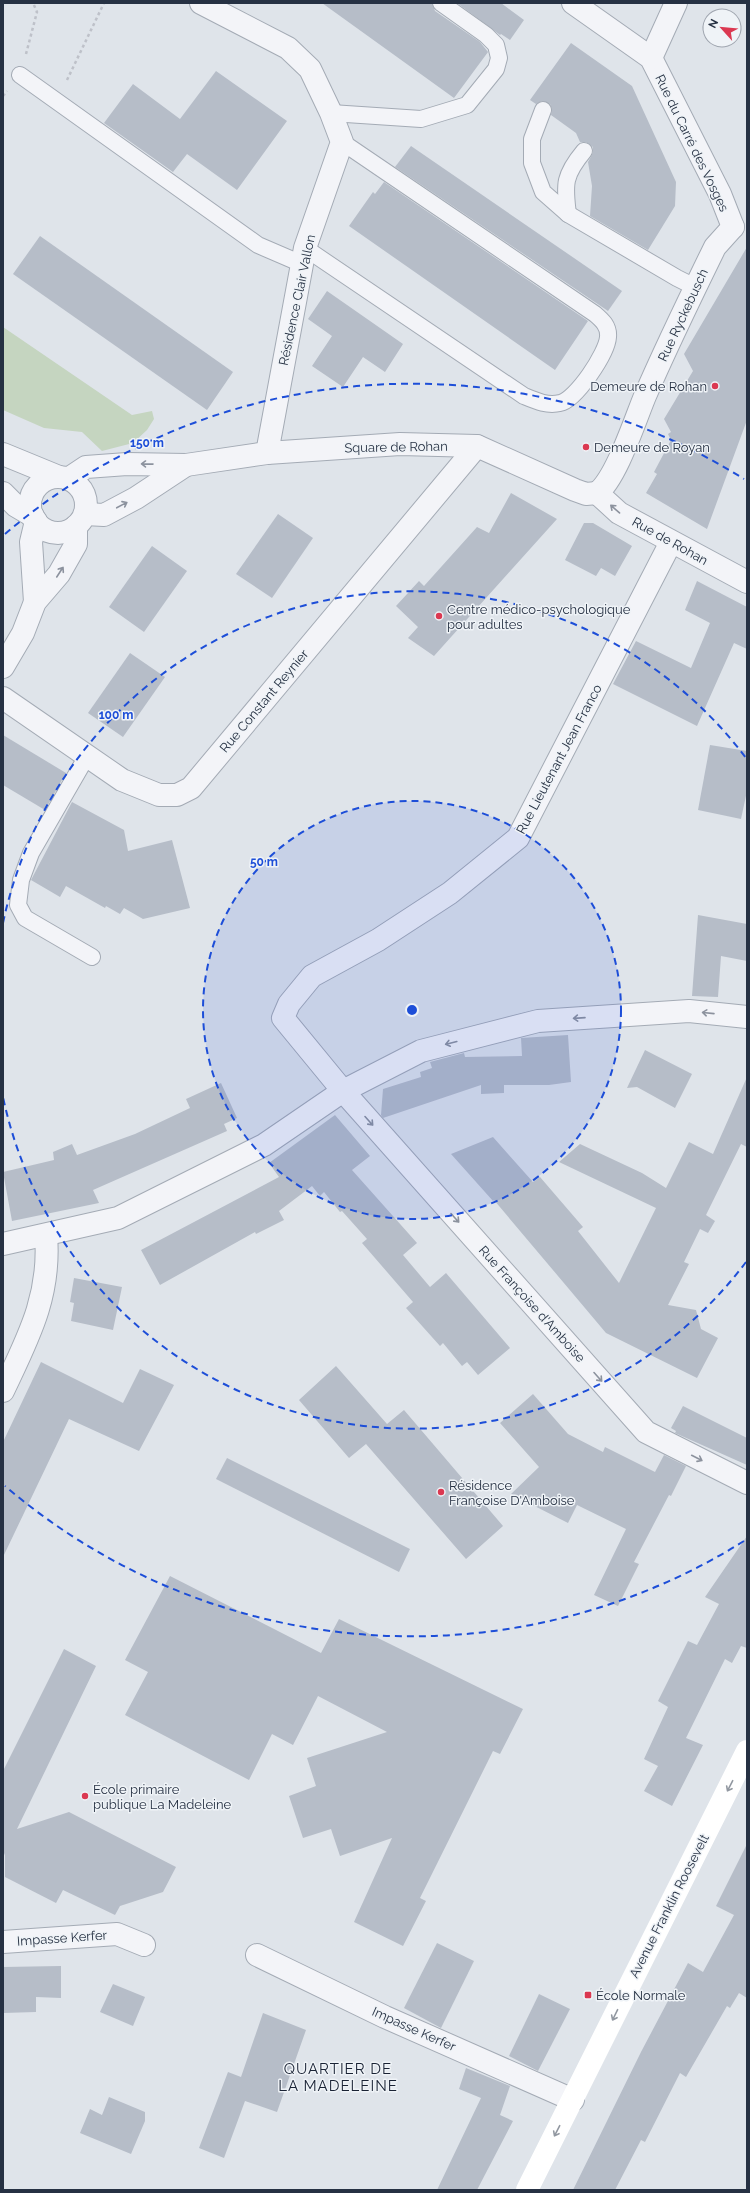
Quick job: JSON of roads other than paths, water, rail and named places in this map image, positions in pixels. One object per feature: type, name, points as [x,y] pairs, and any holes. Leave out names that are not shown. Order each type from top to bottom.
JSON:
[{"type":"main road","name":"Avenue Franklin Roosevelt","points":[[527,2190],[747,1751]]},
{"type":"street","points":[[201,3],[288,48],[310,69],[331,113],[342,142]]},
{"type":"street","name":"Rue du Carré des Vosges","points":[[573,3],[651,58],[720,194],[740,228]]},
{"type":"street","name":"Rue du Carré des Vosges","points":[[651,58],[676,3]]},
{"type":"street","name":"Résidence Clair Vallon","points":[[267,453],[304,256],[342,142]]},
{"type":"street","name":"Rue Ryckebusch","points":[[597,493],[605,487],[695,287],[715,247],[740,228]]},
{"type":"street","name":"Square de Rohan","points":[[64,478],[86,467],[127,464],[186,465],[267,453],[400,444],[477,446],[574,490],[586,494],[597,493]]},
{"type":"street","name":"Rue Constant Reynier","points":[[3,698],[122,780],[159,795],[177,795],[191,788],[477,446]]},
{"type":"street","points":[[3,454],[76,482],[85,496],[76,544],[59,574],[36,602],[23,633],[3,667]]},
{"type":"street","name":"Square de Rohan","points":[[81,520],[104,515],[136,498],[186,465]]},
{"type":"street","points":[[36,602],[31,542],[34,519],[31,498],[35,489],[42,482],[64,478]]},
{"type":"street","points":[[3,493],[16,506],[34,519],[43,528],[51,532],[64,532],[81,520]]},
{"type":"street","name":"Rue de Rohan","points":[[597,493],[619,513],[747,582]]},
{"type":"street","name":"Rue Lieutenant Jean Franco","points":[[343,1091],[283,1018],[289,1004],[312,976],[378,940],[450,893],[518,838],[671,542]]},
{"type":"street","points":[[3,1244],[118,1218],[264,1145],[343,1091],[421,1051],[538,1021],[689,1011],[747,1017]]},
{"type":"street","name":"Rue Françoise d'Amboise","points":[[343,1091],[646,1432],[747,1483]]},
{"type":"street","points":[[3,1391],[32,1330],[45,1282],[48,1261],[46,1235]]},
{"type":"street","name":"Impasse Kerfer","points":[[3,1942],[117,1934],[144,1945]]},
{"type":"street","name":"Impasse Kerfer","points":[[257,1955],[385,2017],[573,2100]]},
{"type":"lane","points":[[331,113],[421,118],[468,105],[496,69],[499,58],[496,45],[486,35],[441,3]]},
{"type":"lane","points":[[20,75],[258,245],[304,256],[524,396],[545,404],[561,403],[574,395],[604,351],[608,337],[606,324],[595,314],[342,142]]},
{"type":"lane","points":[[543,110],[532,139],[532,164],[543,192],[568,214],[695,287]]},
{"type":"lane","points":[[568,214],[564,187],[572,166],[584,151]]},
{"type":"lane","points":[[87,756],[31,852],[20,880],[18,905],[25,918],[92,957]]},
{"type":"place","name":"Demeure de Rohan","points":[[715,386]]},
{"type":"place","name":"Demeure de Royan","points":[[586,447]]},
{"type":"place","name":"Centre médico-psychologique pour adultes","points":[[439,616]]},
{"type":"place","name":"Résidence Françoise D'Amboise","points":[[441,1492]]},
{"type":"place","name":"École primaire publique La Madeleine","points":[[85,1796]]},
{"type":"place","name":"École Normale","points":[[588,1995]]},
{"type":"district","name":"QUARTIER DE LA MADELEINE","points":[[338,2078]]}]
